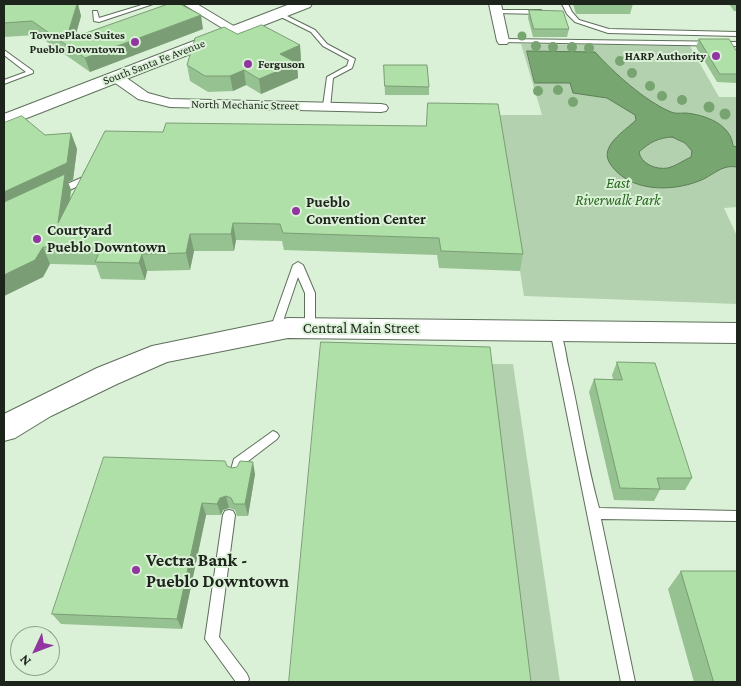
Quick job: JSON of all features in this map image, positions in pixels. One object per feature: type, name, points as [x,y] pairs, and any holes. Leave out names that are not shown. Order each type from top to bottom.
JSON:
[{"type":"street","points":[[189,4],[236,31]]},
{"type":"street","name":"South Santa Fe Avenue","points":[[4,121],[304,4]]},
{"type":"street","points":[[496,8],[503,40]]},
{"type":"street","name":"North Mechanic Street","points":[[116,77],[143,96],[170,103],[381,108]]},
{"type":"street","name":"Central Main Street","points":[[4,429],[41,408],[107,376],[162,353],[288,328],[737,333]]},
{"type":"lane","points":[[95,12],[97,21],[150,4]]},
{"type":"lane","points":[[565,4],[568,12],[577,21],[608,31],[737,34]]},
{"type":"lane","points":[[496,8],[551,12]]},
{"type":"lane","points":[[559,12],[568,12]]},
{"type":"lane","points":[[279,14],[313,31],[325,45],[352,59],[350,67],[330,77],[327,106]]},
{"type":"lane","points":[[503,40],[737,44]]},
{"type":"lane","points":[[4,52],[31,72],[4,82]]},
{"type":"lane","points":[[53,194],[86,178],[92,162]]},
{"type":"lane","points":[[275,330],[298,265],[310,293],[310,328]]},
{"type":"lane","points":[[555,330],[566,374],[587,486],[628,682]]},
{"type":"lane","points":[[236,473],[238,462],[273,436]]},
{"type":"lane","points":[[594,513],[737,516]]},
{"type":"lane","points":[[229,516],[212,638],[242,679]]},
{"type":"green space","name":"East Riverwalk Park","points":[[521,44],[690,46],[719,97],[737,97],[737,207],[724,208],[737,236],[737,304],[524,296],[495,115],[542,115]]},
{"type":"green space","points":[[487,364],[513,364],[560,682],[524,682]]},
{"type":"shaded area","points":[[527,51],[595,52],[630,86],[661,107],[674,113],[701,116],[722,126],[731,138],[733,146],[737,147],[737,167],[726,167],[688,185],[664,188],[640,185],[619,174],[611,165],[607,152],[614,140],[636,120],[635,115],[607,98],[573,93],[570,83],[535,83]],"holes":[[[672,137],[685,143],[692,151],[691,157],[668,168],[659,168],[646,163],[639,152],[662,138]]]},
{"type":"building","points":[[4,4],[77,4],[66,40],[168,4],[180,4],[201,15],[85,58],[32,21],[4,23]]},
{"type":"building","points":[[529,10],[563,11],[569,29],[534,29]]},
{"type":"building","points":[[262,25],[300,45],[280,54],[297,63],[259,79],[244,70],[230,76],[205,76],[187,65],[195,38],[224,27],[237,34]]},
{"type":"building","name":"HARP Authority","points":[[699,39],[729,39],[737,52],[737,74],[720,74]]},
{"type":"building","points":[[384,65],[427,65],[429,87],[385,86]]},
{"type":"building","name":"Pueblo Convention Center","points":[[428,103],[498,104],[523,254],[441,251],[439,238],[283,233],[280,224],[233,223],[231,234],[190,234],[186,253],[142,254],[139,263],[95,262],[101,248],[43,247],[35,260],[4,275],[4,202],[65,174],[58,223],[105,131],[163,132],[166,123],[426,126]]},
{"type":"building","points":[[22,116],[45,135],[71,133],[67,163],[4,192],[4,123]]},
{"type":"building","points":[[321,342],[490,347],[531,682],[289,682]]},
{"type":"building","points":[[617,362],[655,363],[692,478],[657,478],[660,489],[620,488],[594,379],[622,380]]},
{"type":"building","name":"Vectra Bank - Pueblo Downtown","points":[[104,457],[225,461],[227,466],[232,468],[237,467],[240,461],[253,462],[245,504],[234,504],[231,498],[226,496],[220,498],[217,504],[202,503],[177,619],[52,614]]},
{"type":"building","points":[[681,571],[737,571],[737,682],[714,682]]},
{"type":"place","name":"TownePlace Suites Pueblo Downtown","points":[[135,42]]},
{"type":"place","name":"HARP Authority","points":[[716,56]]},
{"type":"place","name":"Ferguson","points":[[248,64]]},
{"type":"place","name":"Pueblo Convention Center","points":[[296,211]]},
{"type":"place","name":"Courtyard Pueblo Downtown","points":[[37,239]]},
{"type":"place","name":"Vectra Bank - Pueblo Downtown","points":[[136,570]]}]
